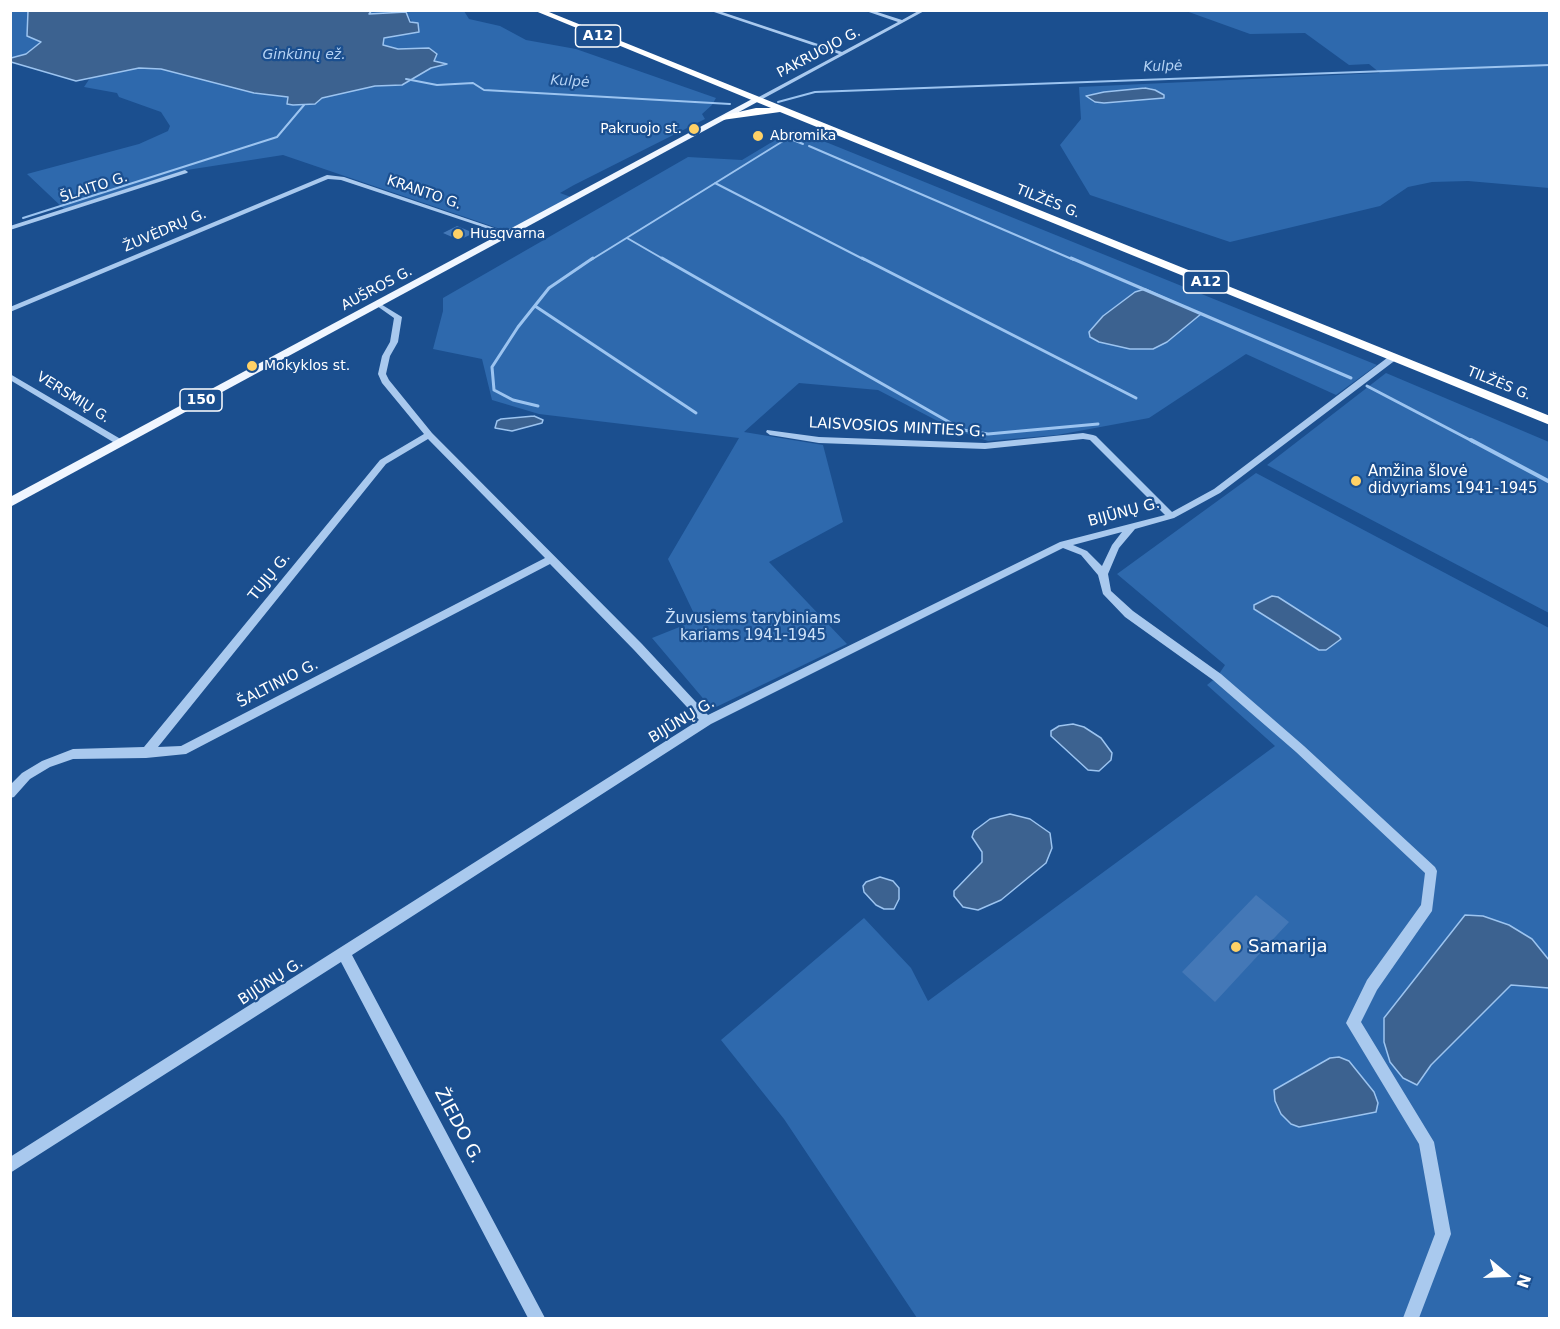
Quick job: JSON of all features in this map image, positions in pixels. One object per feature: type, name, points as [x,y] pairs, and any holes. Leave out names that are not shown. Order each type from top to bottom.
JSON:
[{"type":"highway","name":"TILŽĖS G.","points":[[536,10],[1550,421]]},
{"type":"highway","points":[[725,118],[742,102],[731,90]]},
{"type":"highway","points":[[725,118],[756,111],[788,113]]},
{"type":"main road","name":"AUŠROS G.","points":[[10,503],[757,100]]},
{"type":"street","points":[[710,10],[843,54]]},
{"type":"street","points":[[865,10],[903,22]]},
{"type":"street","name":"PAKRUOJO G.","points":[[757,100],[924,10]]},
{"type":"street","name":"ŠLAITO G.","points":[[10,228],[185,172]]},
{"type":"street","name":"KRANTO G.","points":[[330,176],[509,234]]},
{"type":"street","name":"ŽUVĖDRŲ G.","points":[[10,310],[317,179],[330,176]]},
{"type":"street","points":[[379,304],[398,317],[394,342],[386,356],[382,374],[429,435],[707,721]]},
{"type":"street","name":"BIJŪNŲ G.","points":[[10,1166],[707,721],[1063,544],[1171,516],[1218,491],[1252,467],[1394,357]]},
{"type":"street","name":"VERSMIŲ G.","points":[[10,376],[121,443]]},
{"type":"street","name":"LAISVOSIOS MINTIES G.","points":[[770,432],[819,440],[985,446],[1083,436],[1094,438],[1171,516]]},
{"type":"street","name":"TUJŲ G.","points":[[146,753],[383,462],[429,435]]},
{"type":"street","points":[[1132,526],[1115,547],[1103,574],[1106,592],[1129,614],[1217,677],[1300,749],[1431,871],[1427,907],[1372,985],[1353,1023],[1426,1142],[1443,1234],[1410,1318]]},
{"type":"street","points":[[1063,544],[1084,554],[1103,574]]},
{"type":"street","name":"ŠALTINIO G.","points":[[10,793],[26,776],[46,764],[73,754],[182,750],[551,559]]},
{"type":"street","name":"ŽIEDO G.","points":[[345,953],[537,1318]]},
{"type":"green space","points":[[11,11],[28,11],[27,35],[41,42],[26,54],[11,58]]},
{"type":"green space","points":[[372,11],[464,11],[469,19],[500,26],[526,40],[576,49],[716,98],[702,114],[705,119],[560,193],[571,197],[509,232],[283,155],[187,170],[64,209],[27,174],[139,144],[168,131],[170,126],[161,112],[119,97],[117,93],[84,87],[90,78],[139,68],[161,69],[254,93],[288,97],[287,103],[304,105],[315,104],[322,98],[375,86],[402,85],[431,68],[445,65],[434,61],[429,48],[398,49],[382,45],[383,38],[418,32],[406,12],[368,15]]},
{"type":"green space","points":[[1186,11],[1549,11],[1549,188],[1468,181],[1432,182],[1408,187],[1380,206],[1230,242],[1090,195],[1060,145],[1081,119],[1079,87],[1380,73],[1369,64],[1349,65],[1305,33],[1250,34]],"holes":[[[1150,88],[1164,98],[1104,103],[1095,102],[1086,95]]]},
{"type":"green space","name":"Žuvusiems tarybiniams kariams 1941-1945","points":[[787,133],[806,134],[1377,365],[1336,395],[1246,354],[1149,418],[1057,435],[988,441],[953,429],[878,390],[799,383],[744,432],[823,445],[843,522],[769,562],[847,644],[712,709],[652,638],[697,620],[668,559],[739,438],[539,414],[492,400],[482,359],[433,349],[443,311],[443,298],[688,157],[742,160]]},
{"type":"green space","points":[[1386,373],[1549,442],[1549,613],[1267,465]]},
{"type":"green space","points":[[1256,473],[1549,628],[1549,1318],[917,1318],[784,1119],[721,1040],[864,918],[911,968],[928,1001],[1275,746],[1207,685],[1217,677],[1225,665],[1117,574]]},
{"type":"water","name":"Ginkūnų ež.","points":[[372,10],[369,14],[406,12],[410,22],[418,23],[419,32],[384,38],[383,45],[398,49],[429,48],[437,54],[434,61],[447,64],[431,68],[402,85],[375,86],[322,98],[315,104],[293,105],[287,104],[288,97],[254,93],[161,69],[139,68],[76,81],[11,62],[11,58],[26,54],[41,42],[27,36],[28,11]]},
{"type":"water","points":[[1145,88],[1155,90],[1164,95],[1164,98],[1104,103],[1095,102],[1086,96],[1104,92]]},
{"type":"water","points":[[1145,289],[1201,314],[1167,342],[1153,349],[1130,349],[1099,342],[1090,337],[1089,332],[1103,316],[1135,292]]},
{"type":"water","points":[[534,416],[543,420],[542,423],[512,431],[495,428],[497,421],[501,419]]},
{"type":"water","points":[[1272,596],[1278,597],[1341,639],[1326,650],[1319,650],[1254,609],[1254,605]]},
{"type":"water","points":[[1073,724],[1084,727],[1101,738],[1112,753],[1111,760],[1099,771],[1088,770],[1051,736],[1051,731],[1059,726]]},
{"type":"water","points":[[1010,814],[1030,819],[1050,833],[1052,848],[1046,863],[1001,900],[978,910],[963,907],[954,896],[954,891],[982,862],[982,852],[972,837],[974,831],[990,819]]},
{"type":"water","points":[[880,877],[893,881],[899,888],[899,899],[894,909],[884,909],[876,905],[864,892],[863,886],[866,882]]},
{"type":"water","points":[[1465,915],[1483,916],[1509,925],[1532,939],[1549,960],[1549,988],[1511,985],[1431,1065],[1417,1085],[1403,1078],[1390,1062],[1384,1042],[1384,1018]]},
{"type":"water","points":[[1339,1057],[1349,1061],[1374,1092],[1378,1103],[1376,1112],[1299,1127],[1291,1124],[1281,1114],[1275,1101],[1274,1090],[1330,1058]]},
{"type":"building","name":"Husqvarna","points":[[457,226],[474,233],[459,240],[443,233]]},
{"type":"building","name":"Samarija","points":[[1256,895],[1289,922],[1215,1002],[1182,972]]},
{"type":"waterway","name":"Kulpė","points":[[778,102],[815,92],[1550,65]]},
{"type":"waterway","name":"Kulpė","points":[[406,79],[437,85],[473,83],[484,90],[730,104]]},
{"type":"waterway","points":[[23,218],[277,137],[304,105]]},
{"type":"waterway","points":[[788,138],[790,133]]},
{"type":"waterway","points":[[715,183],[788,138]]},
{"type":"waterway","points":[[788,138],[803,144]]},
{"type":"waterway","points":[[809,146],[1074,260]]},
{"type":"waterway","points":[[591,260],[715,183]]},
{"type":"waterway","points":[[715,183],[865,260]]},
{"type":"waterway","points":[[627,238],[665,260]]},
{"type":"waterway","points":[[538,406],[513,400],[494,390],[492,367],[518,327],[549,288],[593,258]]},
{"type":"waterway","points":[[662,258],[963,430],[988,434],[1098,424]]},
{"type":"waterway","points":[[862,258],[1136,398]]},
{"type":"waterway","points":[[1071,258],[1351,378]]},
{"type":"waterway","points":[[535,306],[696,413]]},
{"type":"waterway","points":[[1367,386],[1474,442]]},
{"type":"waterway","points":[[1471,440],[1550,482]]},
{"type":"place","name":"Pakruojo st.","points":[[694,129]]},
{"type":"place","name":"Abromika","points":[[758,136]]},
{"type":"place","name":"Husqvarna","points":[[458,234]]},
{"type":"place","name":"Mokyklos st.","points":[[252,366]]},
{"type":"place","name":"Amžina šlovė didvyriams 1941-1945","points":[[1356,481]]},
{"type":"place","name":"Samarija","points":[[1236,947]]}]
